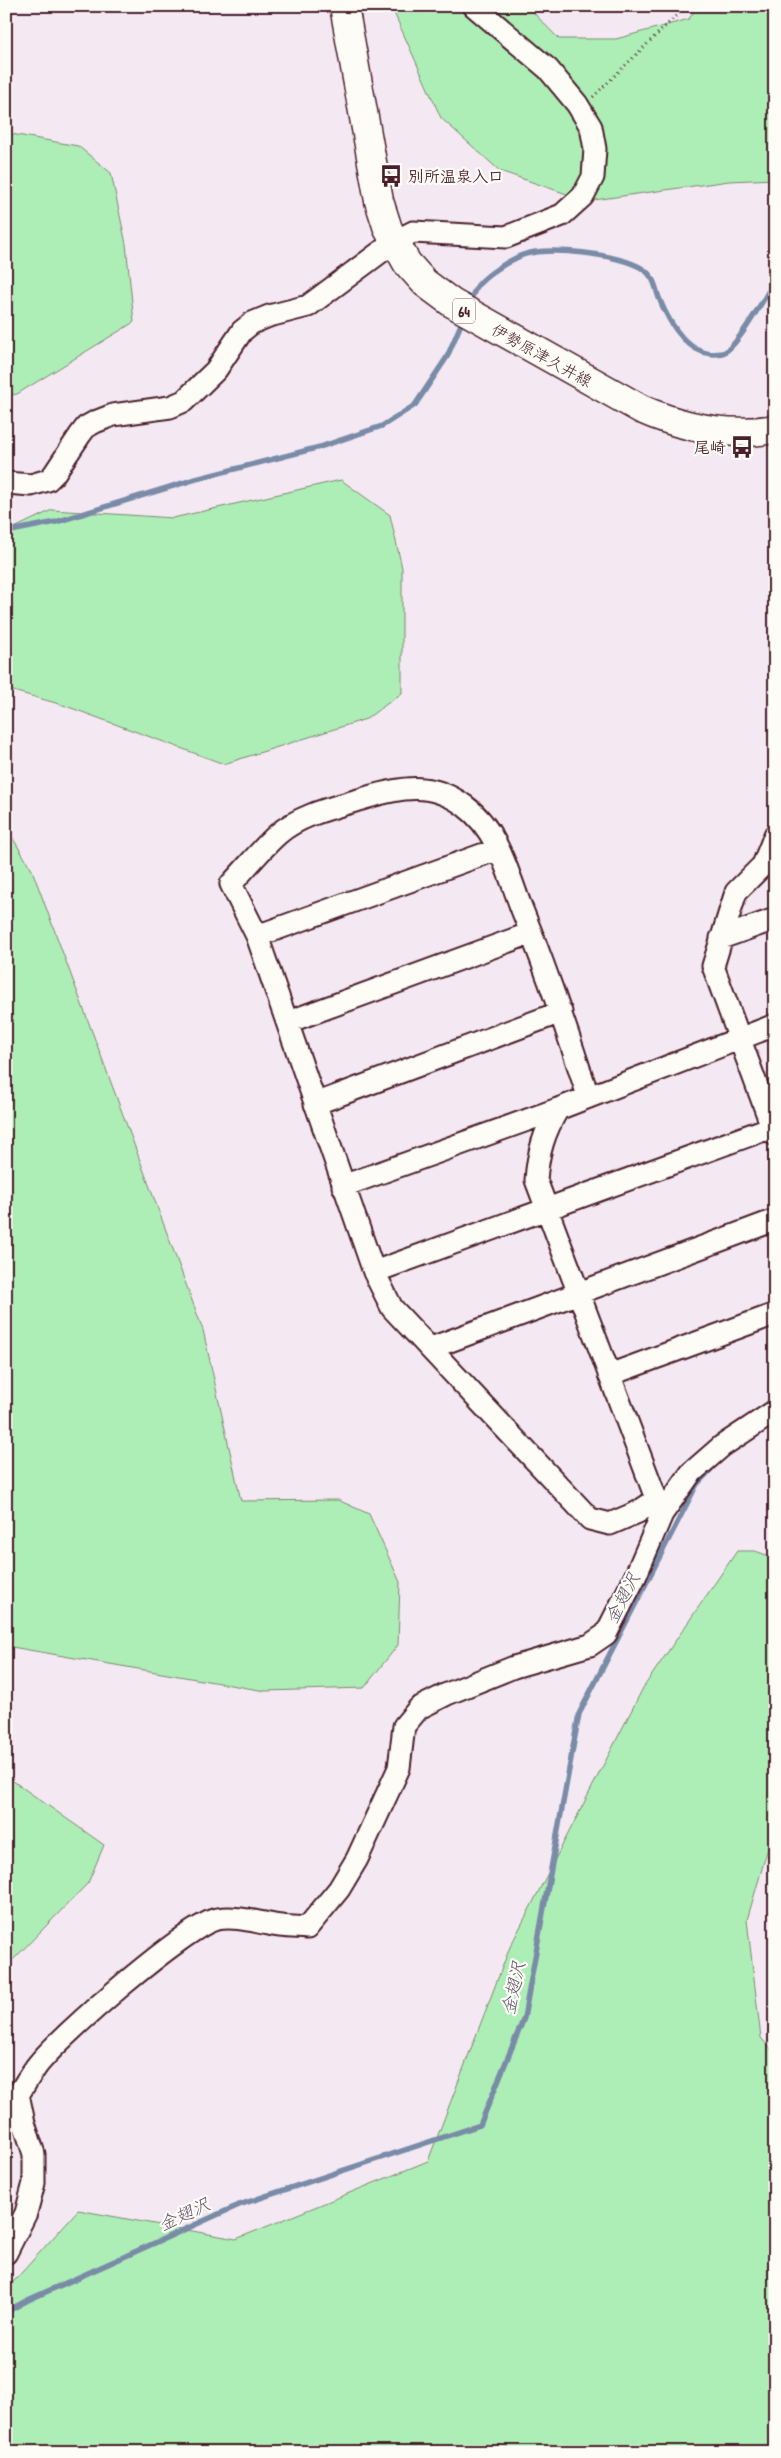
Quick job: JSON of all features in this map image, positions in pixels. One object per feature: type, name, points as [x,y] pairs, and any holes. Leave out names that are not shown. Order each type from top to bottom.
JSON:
[{"type":"main road","name":"伊勢原津久井線","points":[[344,6],[375,188],[385,222],[394,242],[411,268],[444,298],[640,409],[679,424],[710,430],[735,432],[775,429]]},
{"type":"street","points":[[6,483],[30,486],[48,480],[80,435],[95,422],[113,415],[170,407],[184,401],[216,370],[242,332],[252,323],[269,316],[308,306],[394,242],[413,232],[506,238],[562,215],[583,196],[593,177],[595,149],[591,127],[581,110],[548,69],[474,6]]},
{"type":"street","points":[[588,1096],[561,1012],[532,932],[498,849],[482,823],[465,806],[437,791],[416,788],[395,789],[307,816],[279,833],[231,884],[257,936],[374,1272],[392,1308],[590,1519],[610,1524],[659,1507]]},
{"type":"street","points":[[374,1272],[547,1209],[773,1131],[713,966],[736,892],[764,865],[775,836]]},
{"type":"street","points":[[257,936],[498,849]]},
{"type":"street","points":[[721,938],[775,919]]},
{"type":"street","points":[[288,1022],[532,932]]},
{"type":"street","points":[[315,1104],[561,1012]]},
{"type":"street","points":[[343,1186],[558,1109],[775,1025]]},
{"type":"street","points":[[558,1109],[546,1130],[538,1157],[536,1180],[659,1507]]},
{"type":"street","points":[[431,1348],[775,1220]]},
{"type":"street","points":[[609,1375],[775,1314]]},
{"type":"street","points":[[6,2116],[36,2066],[66,2034],[158,1956],[203,1924],[217,1919],[250,1919],[270,1924],[307,1928],[339,1889],[357,1859],[399,1768],[404,1726],[419,1708],[447,1694],[514,1668],[590,1644],[606,1634],[635,1577],[659,1507],[692,1472],[722,1446],[775,1412]]},
{"type":"street","points":[[6,2253],[26,2213],[34,2183],[34,2154],[24,2123],[18,2094]]},
{"type":"path","points":[[581,110],[686,6]]},
{"type":"green space","points":[[391,6],[527,6],[559,39],[616,39],[689,19],[697,6],[775,6],[775,179],[729,181],[587,201],[500,171],[441,118]]},
{"type":"green space","points":[[6,133],[78,146],[111,173],[126,244],[134,322],[17,394],[6,396]]},
{"type":"green space","points":[[341,480],[390,515],[402,568],[402,693],[366,719],[224,764],[63,705],[6,689],[6,532],[52,510],[173,518]]},
{"type":"green space","points":[[6,827],[32,870],[203,1330],[241,1501],[338,1500],[369,1514],[400,1582],[398,1645],[364,1688],[265,1691],[6,1646]]},
{"type":"green space","points":[[737,1551],[755,1551],[775,1558],[775,1832],[768,1848],[747,1920],[761,2038],[775,2053],[775,2452],[6,2452],[6,2290],[78,2210],[236,2239],[428,2161],[510,1947],[643,1688]]},
{"type":"green space","points":[[6,1776],[104,1845],[88,1883],[6,1967]]},
{"type":"waterway","points":[[469,304],[476,288],[483,280],[498,268],[520,256],[547,251],[601,255],[632,264],[647,272],[654,282],[659,298],[669,318],[682,338],[700,351],[711,354],[722,353],[728,350],[743,333],[775,280]]},
{"type":"waterway","points":[[6,532],[56,522],[196,479],[320,447],[382,426],[415,405],[447,357],[464,317]]},
{"type":"waterway","name":"金翅沢","points":[[6,2312],[28,2300],[239,2205],[480,2125],[524,2018],[579,1714],[697,1484],[712,1468]]},
{"type":"place","name":"別所温泉入口","points":[[391,176]]},
{"type":"place","name":"尾崎","points":[[742,447]]}]
